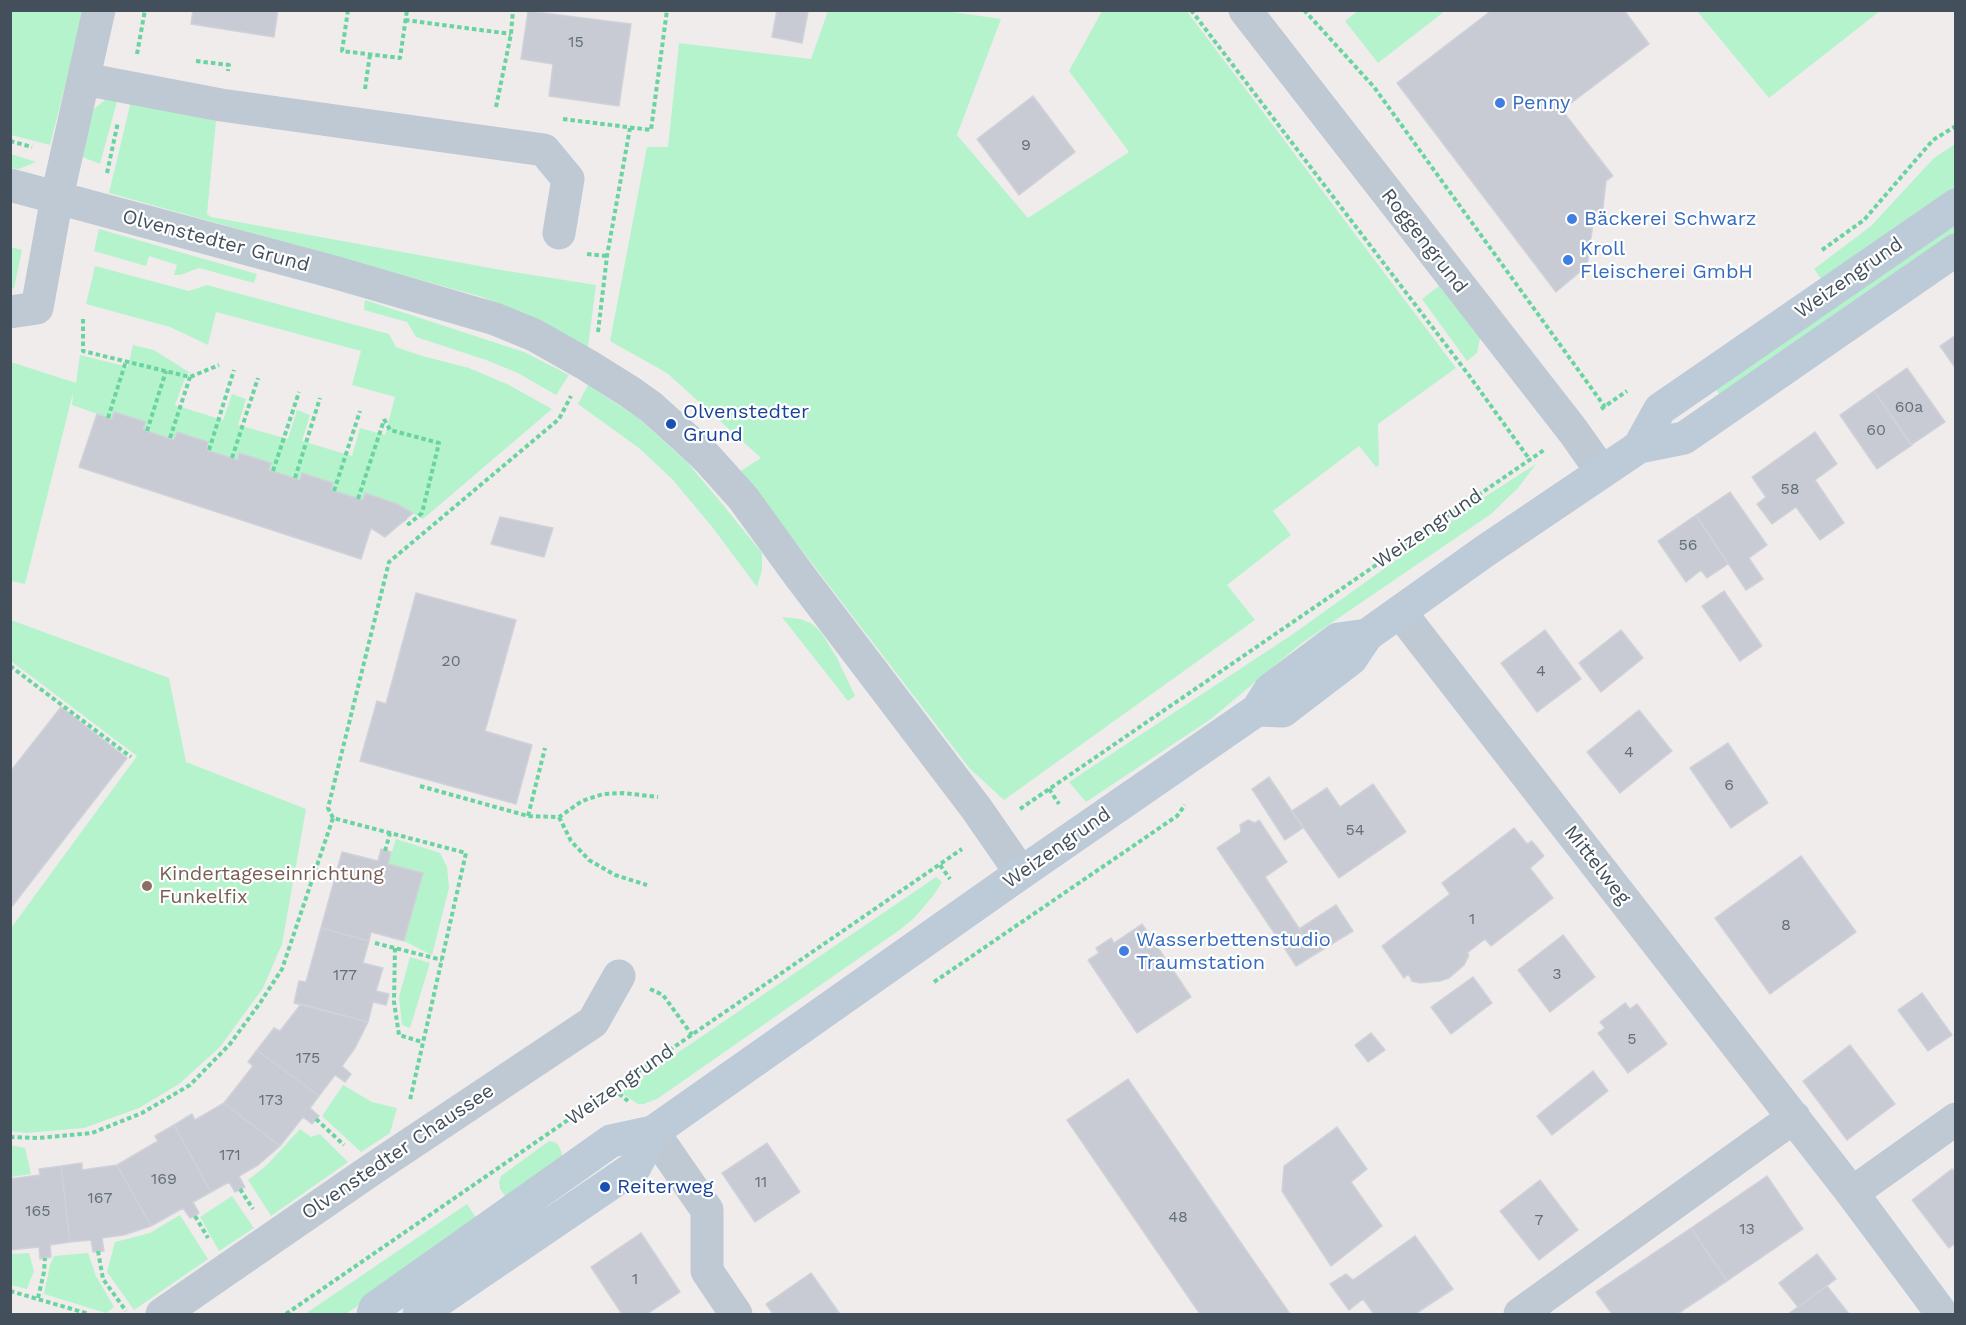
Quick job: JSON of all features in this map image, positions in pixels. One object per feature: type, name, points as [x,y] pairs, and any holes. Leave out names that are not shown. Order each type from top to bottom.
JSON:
[{"type":"main road","name":"Weizengrund","points":[[1639,447],[1660,410],[1956,205]]},
{"type":"main road","name":"Weizengrund","points":[[373,1314],[375,1308],[611,1141],[653,1132],[1257,710],[1282,711],[1351,659],[1367,635],[1485,551],[1639,447],[1684,438],[1956,250]]},
{"type":"main road","name":"Weizengrund","points":[[419,1314],[635,1167],[653,1132]]},
{"type":"street","points":[[10,312],[37,308],[57,198],[99,10]]},
{"type":"street","name":"Roggengrund","points":[[1245,10],[1572,430],[1602,472]]},
{"type":"street","points":[[84,79],[221,105],[544,150],[568,179],[559,233]]},
{"type":"street","name":"Olvenstedter Grund","points":[[10,185],[514,325],[587,365],[651,407],[708,459],[732,486],[976,807],[1021,873]]},
{"type":"street","name":"Mittelweg","points":[[1400,612],[1852,1193],[1942,1314]]},
{"type":"street","name":"Olvenstedter Chaussee","points":[[162,1314],[592,1022],[619,976]]},
{"type":"street","points":[[1520,1314],[1794,1118]]},
{"type":"street","points":[[1852,1193],[1956,1119]]},
{"type":"street","points":[[653,1132],[706,1210],[707,1271],[736,1314]]},
{"type":"path","points":[[348,10],[342,51],[400,58],[407,10]]},
{"type":"path","points":[[496,111],[511,34],[513,10]]},
{"type":"path","points":[[559,118],[651,130],[667,10]]},
{"type":"path","points":[[1191,10],[1468,374],[1530,460]]},
{"type":"path","points":[[1304,10],[1374,87],[1603,408],[1631,388]]},
{"type":"path","points":[[405,20],[511,34]]},
{"type":"path","points":[[365,94],[370,54]]},
{"type":"path","name":"Weizengrund","points":[[1817,253],[1864,220],[1933,140],[1956,126]]},
{"type":"path","points":[[10,1137],[38,1138],[92,1133],[142,1113],[190,1085],[230,1044],[282,969],[333,818],[328,808],[389,562],[559,420],[598,339],[607,256],[630,128]]},
{"type":"path","points":[[83,319],[83,351],[190,378],[219,365]]},
{"type":"path","points":[[108,418],[126,361]]},
{"type":"path","points":[[209,450],[234,370]]},
{"type":"path","points":[[147,431],[166,371]]},
{"type":"path","points":[[171,438],[190,378]]},
{"type":"path","points":[[232,458],[258,378]]},
{"type":"path","points":[[273,471],[299,392]]},
{"type":"path","points":[[295,478],[320,398]]},
{"type":"path","points":[[334,491],[360,411]]},
{"type":"path","points":[[358,500],[384,419],[390,430],[440,443],[422,513],[409,524],[405,520]]},
{"type":"path","name":"Weizengrund","points":[[1020,809],[1540,453]]},
{"type":"path","points":[[10,666],[131,757]]},
{"type":"path","points":[[528,816],[545,748]]},
{"type":"path","points":[[420,786],[528,816],[559,817],[582,801],[603,794],[658,796]]},
{"type":"path","points":[[559,817],[571,841],[589,860],[609,873],[646,885]]},
{"type":"path","points":[[333,818],[466,853],[399,1151]]},
{"type":"path","points":[[385,851],[390,833]]},
{"type":"path","name":"Weizengrund","points":[[286,1314],[954,854]]},
{"type":"path","points":[[375,943],[442,960]]},
{"type":"path","points":[[395,948],[394,1002],[399,1035],[422,1042]]},
{"type":"path","points":[[619,976],[663,995],[692,1035]]},
{"type":"path","points":[[98,1251],[104,1279],[128,1314]]},
{"type":"path","points":[[38,1298],[45,1258]]},
{"type":"path","points":[[10,1291],[89,1314]]},
{"type":"green space","points":[[939,10],[1001,19],[957,135],[1028,218],[1129,152],[1069,71],[1102,11],[1186,10],[1456,368],[1378,424],[1379,465],[1376,467],[1359,446],[1273,511],[1291,535],[1227,585],[1255,620],[1004,800],[970,769],[741,471],[761,458],[667,373],[610,341],[647,147],[668,147],[679,43],[811,59],[828,11]]},
{"type":"green space","points":[[1359,10],[1445,11],[1378,63],[1345,21]]},
{"type":"green space","points":[[10,11],[84,11],[50,145],[11,135]]},
{"type":"green space","points":[[1697,11],[1880,11],[1769,98]]},
{"type":"green space","points":[[119,94],[100,164],[80,156],[94,109],[111,95]]},
{"type":"green space","points":[[131,101],[216,121],[207,214],[211,217],[596,285],[588,347],[534,318],[482,297],[109,193]]},
{"type":"green space","points":[[1955,144],[1955,191],[1824,283],[1814,269],[1871,226],[1934,158]]},
{"type":"green space","points":[[11,154],[36,162],[19,169],[11,168]]},
{"type":"green space","points":[[1955,216],[1955,238],[1723,400],[1713,385]]},
{"type":"green space","points":[[99,229],[257,274],[254,283],[199,268],[174,275],[177,265],[149,256],[146,266],[94,251]]},
{"type":"green space","points":[[11,247],[22,250],[14,288],[11,290]]},
{"type":"green space","points":[[95,266],[189,291],[207,285],[389,334],[396,347],[469,368],[509,385],[552,409],[423,519],[397,504],[365,494],[363,500],[331,490],[333,483],[303,473],[300,480],[269,470],[239,454],[238,460],[206,450],[208,442],[177,433],[174,440],[143,429],[146,422],[114,412],[112,419],[72,405],[73,393],[25,584],[11,581],[11,362],[76,383],[80,355],[128,367],[133,345],[154,350],[192,374],[187,373],[175,405],[223,420],[232,394],[246,399],[238,425],[288,439],[297,410],[310,415],[302,441],[352,456],[360,428],[385,435],[395,397],[352,385],[361,351],[216,312],[208,345],[170,327],[86,304]]},
{"type":"green space","points":[[1439,286],[1480,338],[1477,353],[1467,361],[1422,299]]},
{"type":"green space","points":[[365,300],[524,352],[569,375],[556,395],[518,373],[416,337],[407,322],[364,310]]},
{"type":"green space","points":[[588,385],[637,417],[686,461],[719,500],[762,553],[762,570],[757,587],[713,528],[673,480],[639,448],[578,404]]},
{"type":"green space","points":[[1536,464],[1518,488],[1491,514],[1302,643],[1211,719],[1086,802],[1069,782],[1293,634],[1480,500]]},
{"type":"green space","points":[[782,617],[811,623],[821,632],[837,658],[855,696],[848,701]]},
{"type":"green space","name":"Kindertageseinrichtung Funkelfix","points":[[11,620],[169,678],[186,762],[306,809],[282,944],[263,988],[220,1047],[179,1084],[139,1108],[84,1128],[26,1133],[11,1131],[11,928],[137,756],[11,661]]},
{"type":"green space","points":[[396,839],[440,853],[447,867],[449,888],[432,955],[404,941],[422,874],[388,864]]},
{"type":"green space","points":[[936,877],[942,882],[933,896],[901,929],[657,1099],[638,1104],[620,1092]]},
{"type":"green space","points":[[410,957],[430,963],[410,1028],[402,1025],[399,997]]},
{"type":"green space","points":[[343,1085],[372,1102],[397,1108],[390,1133],[361,1152],[322,1116]]},
{"type":"green space","points":[[300,1129],[311,1137],[320,1134],[348,1162],[271,1216],[248,1180],[267,1165]]},
{"type":"green space","points":[[549,1141],[559,1146],[565,1162],[509,1201],[500,1189],[501,1176]]},
{"type":"green space","points":[[10,1145],[25,1148],[31,1174],[11,1177]]},
{"type":"green space","points":[[232,1196],[254,1228],[219,1251],[200,1217]]},
{"type":"green space","points":[[467,1204],[479,1222],[346,1314],[305,1314]]},
{"type":"green space","points":[[180,1215],[208,1259],[134,1310],[107,1272],[115,1242],[150,1233]]},
{"type":"green space","points":[[29,1253],[34,1271],[27,1289],[11,1285],[11,1254]]},
{"type":"green space","points":[[88,1253],[96,1276],[114,1307],[106,1313],[44,1294],[54,1256]]},
{"type":"building","points":[[193,10],[278,10],[274,37],[191,24]]},
{"type":"building","points":[[777,10],[808,12],[802,43],[772,37]]},
{"type":"building","points":[[1492,10],[1624,10],[1649,44],[1562,110],[1613,176],[1606,181],[1602,217],[1594,216],[1587,266],[1556,292],[1397,83]]},
{"type":"building","points":[[528,11],[631,24],[619,106],[549,96],[553,64],[521,59]]},
{"type":"building","points":[[1033,96],[1075,152],[1019,195],[977,139]]},
{"type":"building","points":[[1956,335],[1956,369],[1940,346]]},
{"type":"building","points":[[1907,368],[1945,422],[1911,445],[1874,391]]},
{"type":"building","points":[[1874,391],[1912,445],[1877,469],[1840,415]]},
{"type":"building","points":[[114,412],[146,422],[143,429],[147,431],[174,440],[177,432],[208,442],[206,450],[238,460],[239,453],[271,463],[269,470],[300,480],[302,473],[333,483],[331,490],[363,500],[365,493],[397,504],[413,513],[385,537],[371,528],[361,559],[79,467],[97,414],[112,419]]},
{"type":"building","points":[[1815,432],[1837,464],[1815,480],[1844,523],[1820,540],[1796,507],[1772,524],[1757,504],[1766,497],[1752,477]]},
{"type":"building","points":[[1730,492],[1767,545],[1749,558],[1763,579],[1746,590],[1696,515]]},
{"type":"building","points":[[1696,515],[1728,564],[1707,578],[1701,570],[1686,582],[1658,541]]},
{"type":"building","points":[[500,517],[553,528],[544,557],[491,544]]},
{"type":"building","points":[[1724,591],[1762,646],[1740,661],[1702,606]]},
{"type":"building","points":[[416,593],[516,620],[485,731],[532,745],[516,804],[360,761],[377,701],[386,704]]},
{"type":"building","points":[[1545,630],[1581,679],[1537,712],[1501,663]]},
{"type":"building","points":[[1621,630],[1643,658],[1601,692],[1579,663]]},
{"type":"building","points":[[61,707],[127,758],[10,909],[10,772]]},
{"type":"building","points":[[1639,710],[1672,751],[1620,793],[1587,752]]},
{"type":"building","points":[[1728,743],[1768,803],[1731,828],[1690,768]]},
{"type":"building","points":[[1269,777],[1303,828],[1285,840],[1252,789]]},
{"type":"building","points":[[1373,784],[1406,832],[1339,878],[1292,811],[1327,788],[1340,807]]},
{"type":"building","points":[[1248,820],[1255,823],[1259,820],[1287,862],[1265,877],[1306,939],[1287,952],[1217,848],[1241,832],[1240,825]]},
{"type":"building","points":[[1514,828],[1527,844],[1532,841],[1544,856],[1530,868],[1553,898],[1491,946],[1485,939],[1467,953],[1469,955],[1464,965],[1449,978],[1420,983],[1411,981],[1408,974],[1404,978],[1382,946],[1450,894],[1442,883]]},
{"type":"building","points":[[381,849],[391,852],[388,864],[423,873],[404,941],[371,932],[369,941],[321,928],[342,852],[378,861]]},
{"type":"building","points":[[1801,856],[1856,932],[1770,994],[1715,918]]},
{"type":"building","points":[[1336,905],[1353,931],[1296,966],[1287,952],[1306,939],[1299,929]]},
{"type":"building","points":[[1142,924],[1191,997],[1137,1033],[1088,960],[1099,953],[1096,948],[1111,938],[1114,943]]},
{"type":"building","points":[[321,928],[369,941],[363,963],[383,968],[376,991],[389,994],[386,1005],[373,1002],[368,1022],[294,1003],[299,981],[306,982]]},
{"type":"building","points":[[1563,935],[1595,977],[1550,1012],[1518,970]]},
{"type":"building","points":[[1473,977],[1492,1003],[1451,1034],[1431,1007]]},
{"type":"building","points":[[1922,993],[1952,1035],[1928,1051],[1898,1010]]},
{"type":"building","points":[[1625,1003],[1630,1009],[1637,1004],[1667,1044],[1628,1073],[1598,1033],[1605,1028],[1600,1022]]},
{"type":"building","points":[[301,1004],[368,1022],[355,1048],[342,1066],[351,1074],[345,1082],[335,1075],[319,1096],[257,1050],[274,1028],[280,1031]]},
{"type":"building","points":[[1371,1033],[1385,1050],[1368,1062],[1355,1045]]},
{"type":"building","points":[[1850,1045],[1895,1104],[1847,1140],[1803,1081]]},
{"type":"building","points":[[257,1050],[319,1096],[310,1108],[319,1116],[312,1124],[303,1117],[280,1146],[224,1103],[253,1066],[248,1062]]},
{"type":"building","points":[[1593,1071],[1608,1091],[1552,1135],[1537,1116]]},
{"type":"building","points":[[1128,1079],[1290,1314],[1200,1314],[1067,1120]]},
{"type":"building","points":[[224,1103],[280,1146],[258,1165],[239,1176],[245,1187],[235,1192],[229,1182],[211,1192],[174,1125],[192,1114],[195,1120]]},
{"type":"building","points":[[174,1125],[211,1192],[193,1202],[199,1213],[195,1216],[190,1218],[183,1208],[151,1226],[117,1165],[158,1141],[155,1136]]},
{"type":"building","points":[[1337,1127],[1367,1169],[1351,1182],[1382,1226],[1331,1266],[1282,1191],[1284,1166]]},
{"type":"building","points":[[767,1143],[800,1192],[755,1222],[722,1173]]},
{"type":"building","points":[[82,1163],[82,1170],[117,1165],[151,1226],[124,1235],[102,1238],[104,1251],[93,1252],[91,1240],[70,1242],[61,1166]]},
{"type":"building","points":[[61,1166],[70,1242],[50,1245],[51,1257],[40,1259],[39,1247],[10,1250],[10,1179],[40,1175],[39,1169]]},
{"type":"building","points":[[1952,1169],[1956,1173],[1956,1243],[1949,1248],[1912,1200]]},
{"type":"building","points":[[1767,1176],[1803,1229],[1727,1281],[1691,1228]]},
{"type":"building","points":[[1540,1180],[1578,1230],[1539,1260],[1500,1211]]},
{"type":"building","points":[[1691,1228],[1727,1281],[1677,1314],[1612,1314],[1596,1292]]},
{"type":"building","points":[[641,1233],[680,1292],[647,1314],[622,1314],[591,1267]]},
{"type":"building","points":[[1415,1236],[1453,1289],[1415,1314],[1374,1314],[1363,1299],[1349,1310],[1330,1284],[1346,1274],[1353,1280]]},
{"type":"building","points":[[1817,1254],[1836,1279],[1798,1307],[1779,1283]]},
{"type":"building","points":[[811,1273],[840,1314],[773,1314],[766,1304]]},
{"type":"building","points":[[1827,1286],[1849,1314],[1788,1314],[1798,1307]]},
{"type":"place","name":"Penny","points":[[1500,103]]},
{"type":"place","name":"Bäckerei Schwarz","points":[[1572,219]]},
{"type":"place","name":"Kroll Fleischerei GmbH","points":[[1568,260]]},
{"type":"place","name":"Olvenstedter Grund","points":[[671,424]]},
{"type":"place","name":"Kindertageseinrichtung Funkelfix","points":[[147,886]]},
{"type":"place","name":"Wasserbettenstudio Traumstation","points":[[1124,951]]},
{"type":"place","name":"Reiterweg","points":[[605,1187]]}]
